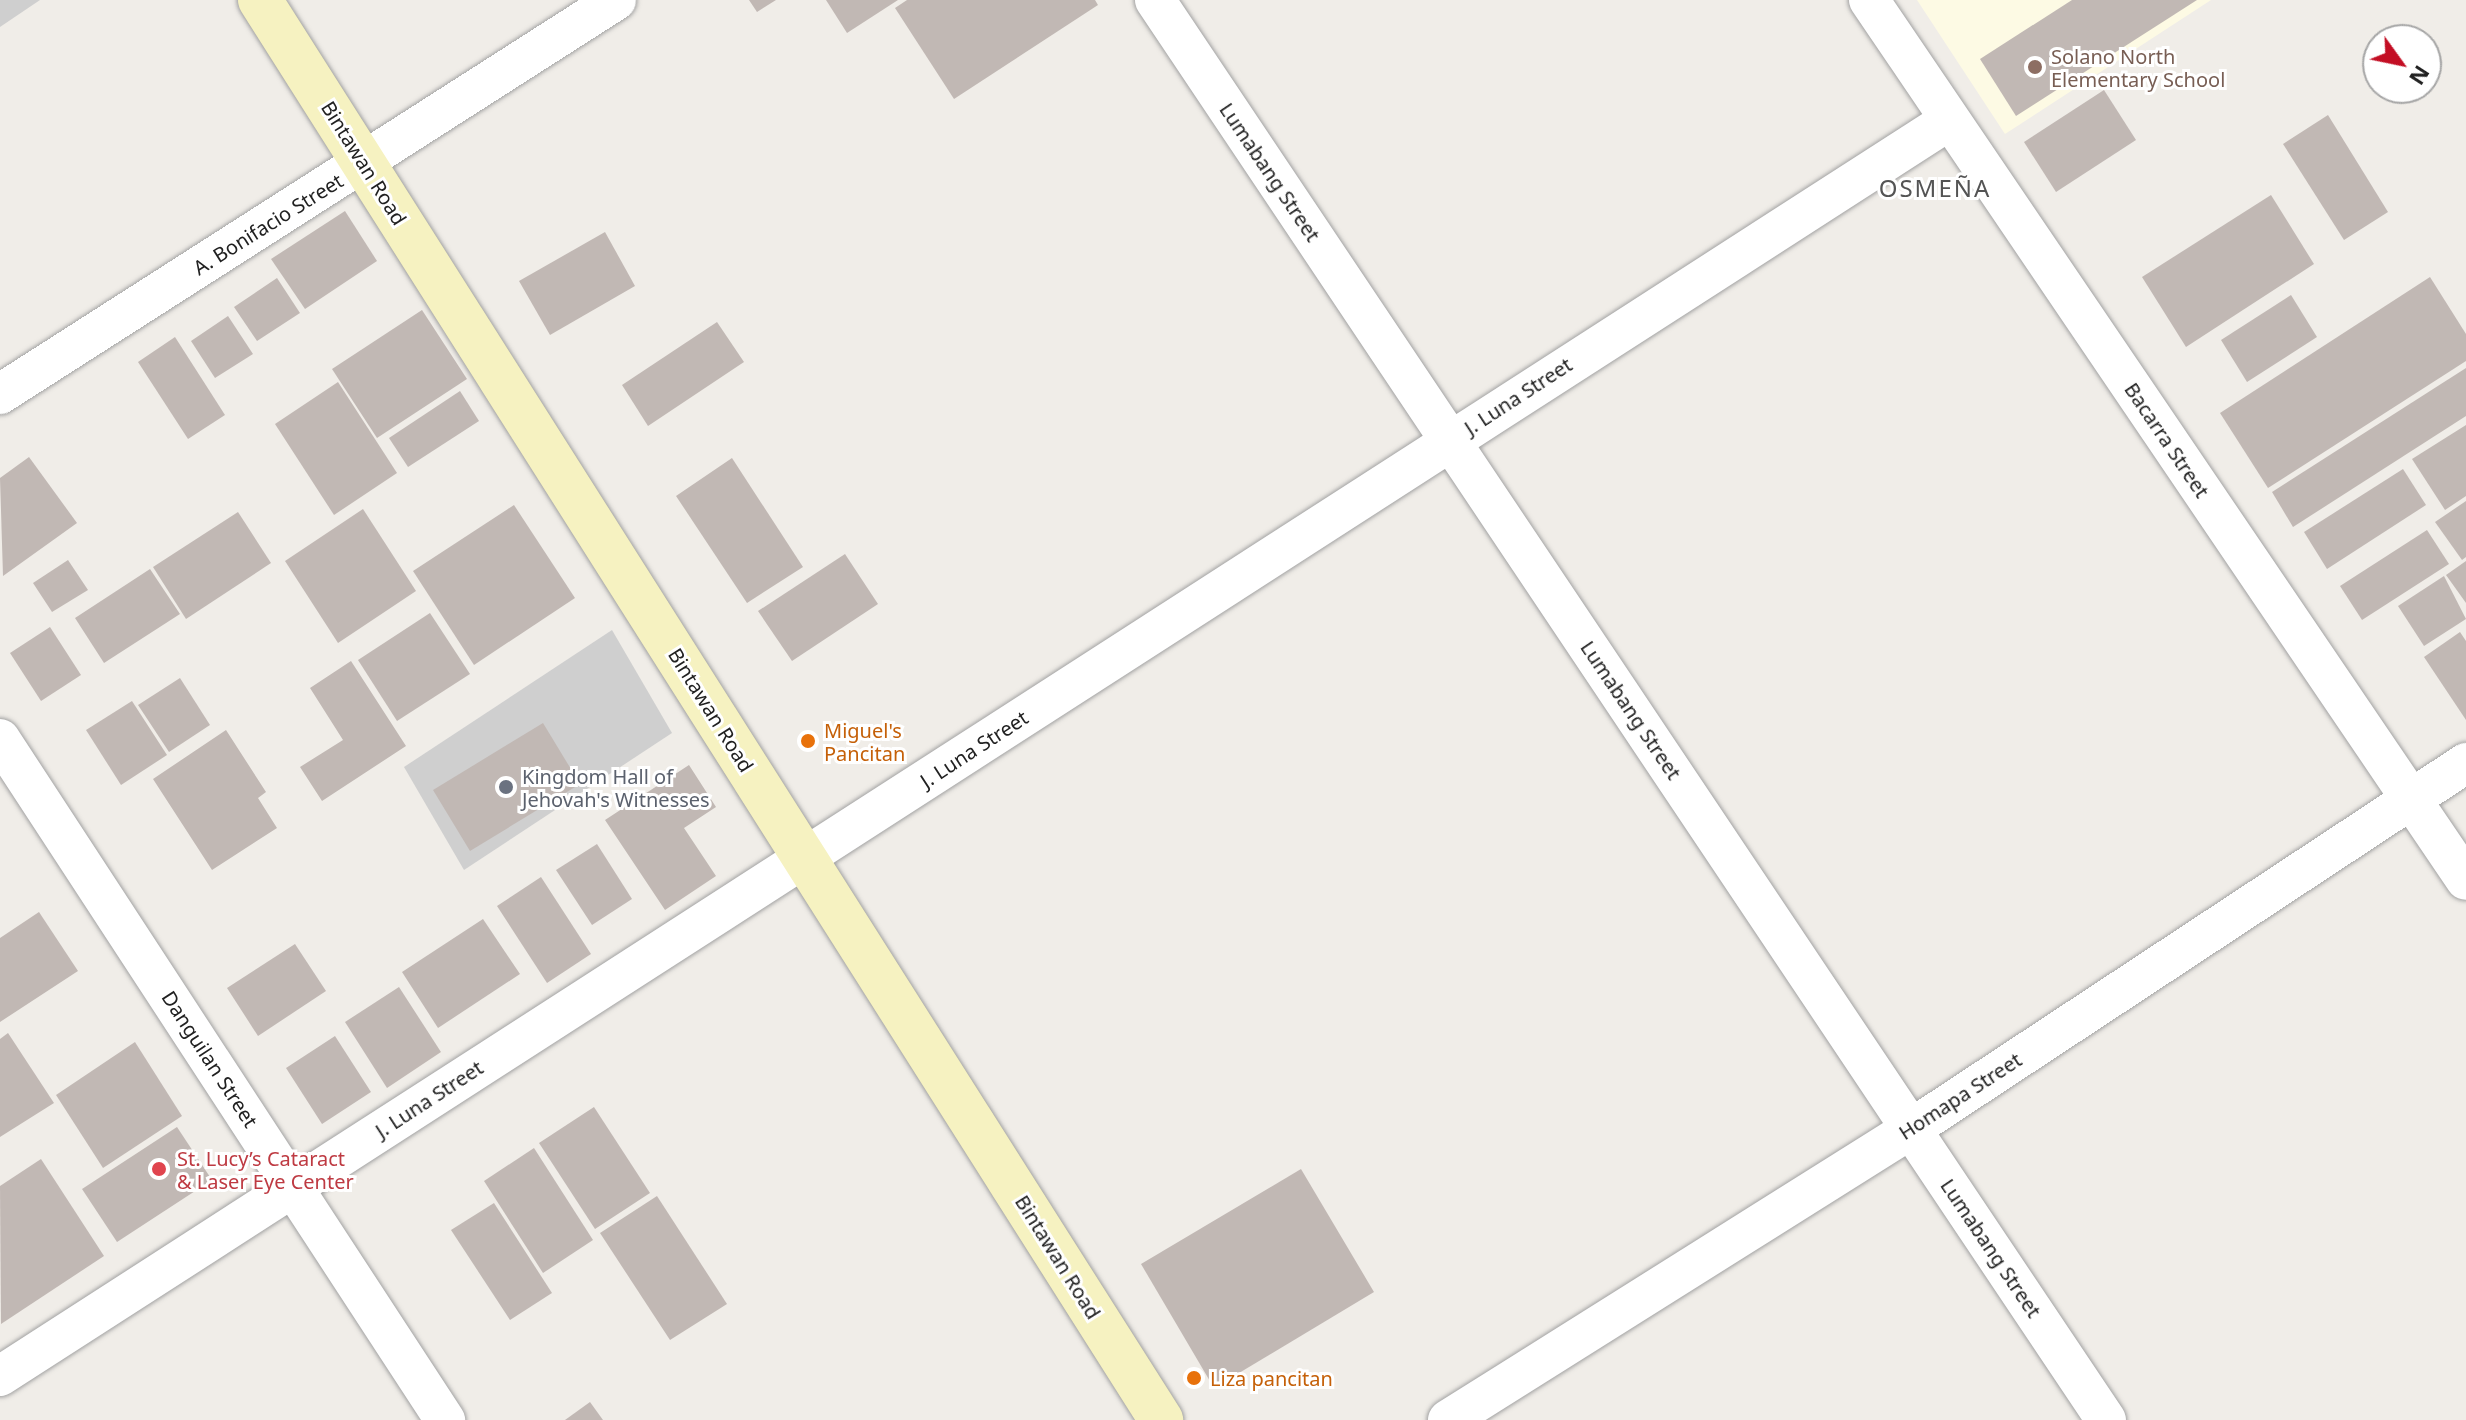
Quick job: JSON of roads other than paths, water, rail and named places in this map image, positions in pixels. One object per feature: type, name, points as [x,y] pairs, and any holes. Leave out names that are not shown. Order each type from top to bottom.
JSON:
[{"type":"main road","name":"Bintawan Road","points":[[260,0],[1161,1420]]},
{"type":"street","name":"A. Bonifacio Street","points":[[0,394],[616,0]]},
{"type":"street","name":"Lumabang Street","points":[[1155,0],[2106,1420]]},
{"type":"street","name":"Bacarra Street","points":[[1869,0],[1948,121],[2466,880]]},
{"type":"street","name":"J. Luna Street","points":[[0,1376],[1948,121]]},
{"type":"street","name":"Danguilan Street","points":[[0,739],[445,1420]]},
{"type":"street","name":"Homapa Street","points":[[1448,1420],[1911,1129],[2466,763]]},
{"type":"place","name":"Solano North Elementary School","points":[[2035,67]]},
{"type":"place","name":"Miguel's Pancitan","points":[[808,741]]},
{"type":"place","name":"Kingdom Hall of Jehovah's Witnesses","points":[[506,787]]},
{"type":"place","name":"St. Lucy’s Cataract & Laser Eye Center","points":[[159,1169]]},
{"type":"place","name":"Liza pancitan","points":[[1194,1378]]},
{"type":"district","name":"OSMEÑA","points":[[1935,188]]}]
